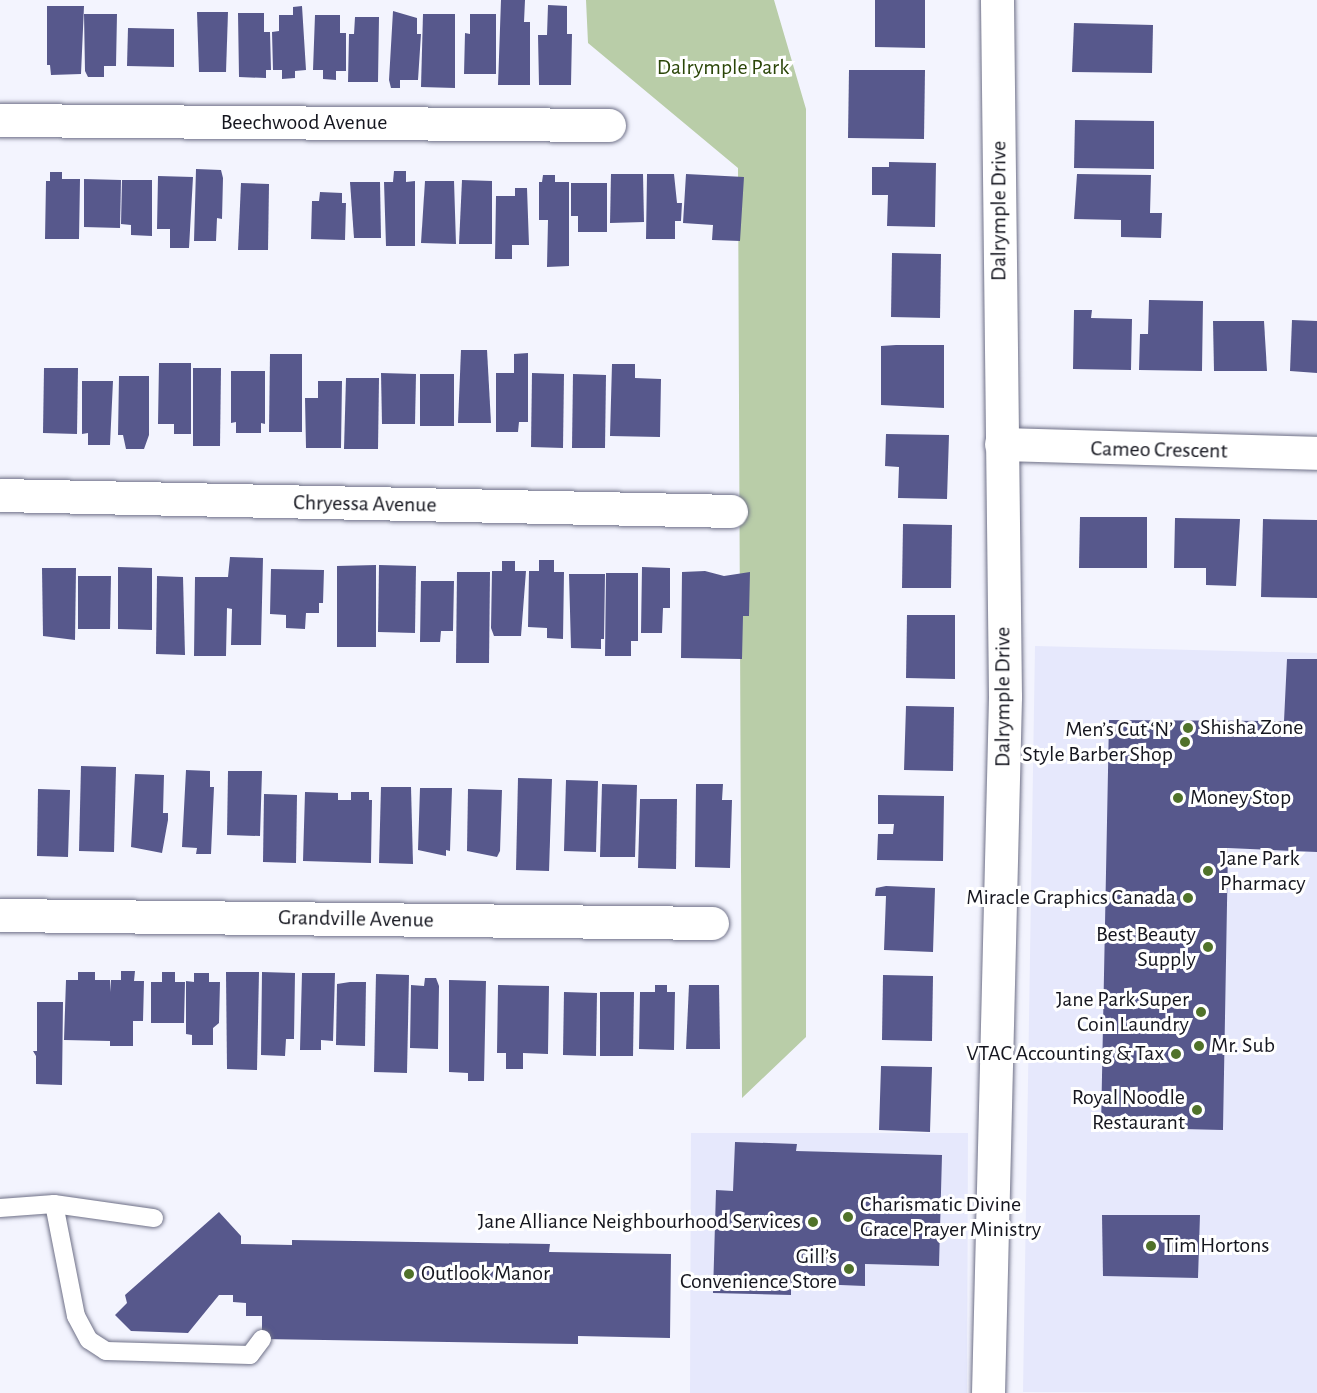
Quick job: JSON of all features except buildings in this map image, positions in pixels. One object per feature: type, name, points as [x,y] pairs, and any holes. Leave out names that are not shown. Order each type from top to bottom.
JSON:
[{"type":"street","name":"Dalrymple Drive","points":[[988,1393],[1005,696],[997,0]]},
{"type":"street","name":"Beechwood Avenue","points":[[0,120],[609,125]]},
{"type":"street","name":"Cameo Crescent","points":[[1001,444],[1317,453]]},
{"type":"street","name":"Chryessa Avenue","points":[[0,495],[731,511]]},
{"type":"street","name":"Grandville Avenue","points":[[0,915],[712,923]]},
{"type":"lane","points":[[0,1208],[54,1204],[154,1218]]},
{"type":"lane","points":[[54,1204],[76,1316],[89,1340],[106,1351],[250,1355],[262,1339]]},
{"type":"shaded area","points":[[1035,646],[1317,653],[1317,1393],[1023,1392]]},
{"type":"shaded area","points":[[691,1133],[968,1133],[967,1393],[690,1393]]},
{"type":"green space","name":"Dalrymple Park","points":[[586,0],[774,0],[806,109],[806,1037],[742,1098],[738,168],[588,43]]},
{"type":"place","name":"Shisha Zone","points":[[1188,728]]},
{"type":"place","name":"Men’s Cut ‘N’ Style Barber Shop","points":[[1185,742]]},
{"type":"place","name":"Money Stop","points":[[1178,798]]},
{"type":"place","name":"Jane Park Pharmacy","points":[[1208,871]]},
{"type":"place","name":"Miracle Graphics Canada","points":[[1188,898]]},
{"type":"place","name":"Best Beauty Supply","points":[[1208,947]]},
{"type":"place","name":"Jane Park Super Coin Laundry","points":[[1201,1012]]},
{"type":"place","name":"Mr. Sub","points":[[1199,1046]]},
{"type":"place","name":"VTAC Accounting & Tax","points":[[1176,1054]]},
{"type":"place","name":"Royal Noodle Restaurant","points":[[1197,1110]]},
{"type":"place","name":"Charismatic Divine Grace Prayer Ministry","points":[[848,1217]]},
{"type":"place","name":"Jane Alliance Neighbourhood Services","points":[[813,1222]]},
{"type":"place","name":"Tim Hortons","points":[[1151,1246]]},
{"type":"place","name":"Gill’s Convenience Store","points":[[849,1269]]},
{"type":"place","name":"Outlook Manor","points":[[409,1274]]}]
